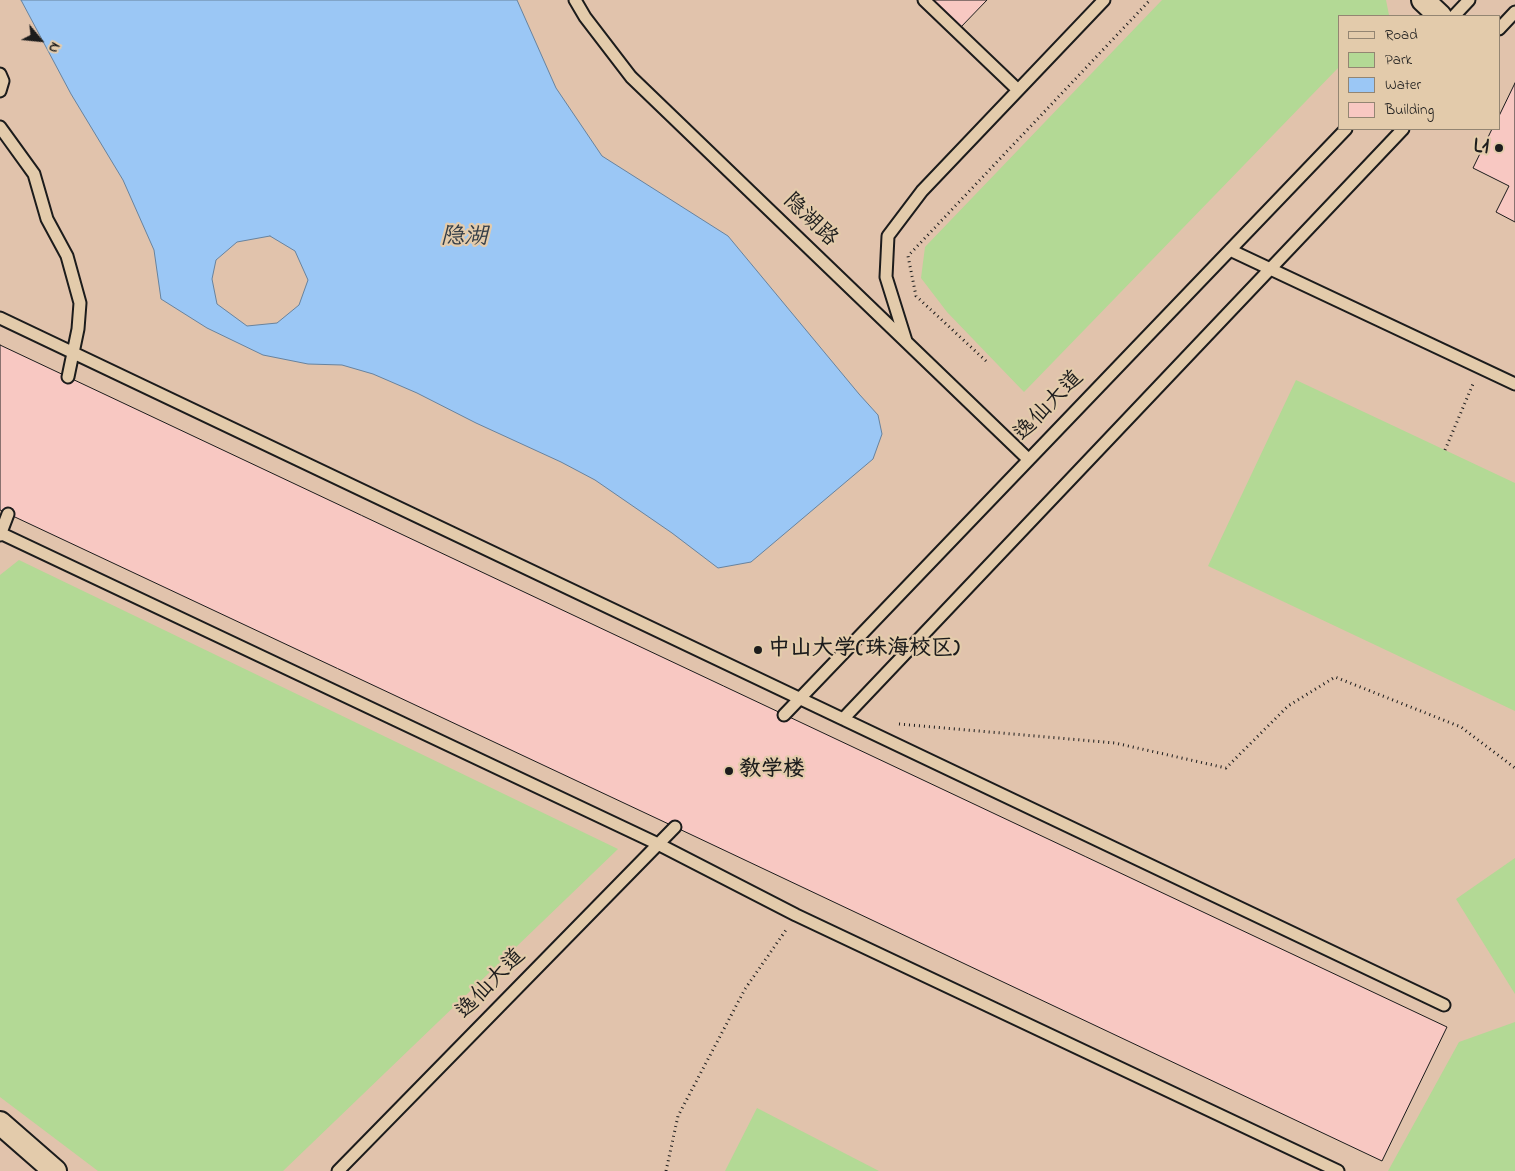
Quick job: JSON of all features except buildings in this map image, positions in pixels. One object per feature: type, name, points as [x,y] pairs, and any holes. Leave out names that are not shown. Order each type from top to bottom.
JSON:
[{"type":"street","points":[[1423,0],[1439,15]]},
{"type":"street","points":[[0,1122],[55,1171]]},
{"type":"lane","name":"隐湖路","points":[[575,0],[585,17],[631,77],[1028,459]]},
{"type":"lane","points":[[924,0],[1018,90]]},
{"type":"lane","points":[[907,342],[886,277],[888,236],[922,191],[1104,0]]},
{"type":"lane","points":[[1455,15],[1470,0]]},
{"type":"lane","points":[[1500,28],[1515,12]]},
{"type":"lane","points":[[0,74],[3,81],[0,91]]},
{"type":"lane","points":[[0,127],[34,174],[48,219],[67,256],[80,303],[74,354],[68,377]]},
{"type":"lane","name":"逸仙大道","points":[[784,715],[1345,130]]},
{"type":"lane","points":[[842,719],[1402,130]]},
{"type":"lane","points":[[1230,250],[1515,384]]},
{"type":"lane","points":[[0,318],[1444,1005]]},
{"type":"lane","points":[[8,514],[0,533],[658,844],[796,915],[1338,1171]]},
{"type":"lane","name":"逸仙大道","points":[[338,1171],[675,827]]},
{"type":"path","points":[[986,361],[916,296],[908,256],[1150,0]]},
{"type":"path","points":[[1445,450],[1480,368]]},
{"type":"path","points":[[891,723],[1115,743],[1226,768],[1288,706],[1335,677],[1461,727],[1515,768]]},
{"type":"path","points":[[666,1171],[678,1116],[745,989],[796,915]]},
{"type":"shaded area","name":"中山大学(珠海校区)","points":[[0,0],[1515,0],[1515,1171],[0,1171]]},
{"type":"green space","points":[[1162,0],[1386,0],[1389,15],[1338,15],[1338,68],[1024,392],[947,312],[921,278],[925,247]]},
{"type":"green space","points":[[1296,380],[1515,483],[1515,711],[1208,566]]},
{"type":"green space","points":[[19,560],[618,849],[283,1171],[98,1171],[0,1097],[0,575]]},
{"type":"green space","points":[[1515,858],[1515,994],[1456,899]]},
{"type":"green space","points":[[1515,1022],[1515,1171],[1388,1171],[1459,1042]]},
{"type":"green space","points":[[757,1108],[879,1171],[725,1171]]},
{"type":"water","name":"隐湖","points":[[21,0],[517,0],[556,88],[602,156],[728,236],[878,415],[882,434],[873,459],[751,562],[718,568],[672,533],[595,480],[561,462],[373,374],[342,365],[308,364],[263,355],[207,328],[161,299],[154,250],[123,180],[71,94]],"holes":[[[270,236],[295,251],[308,280],[299,305],[277,323],[247,326],[217,304],[212,279],[216,260],[237,242]]]},
{"type":"place","name":"L1","points":[[1499,148]]},
{"type":"place","name":"中山大学(珠海校区)","points":[[758,650]]},
{"type":"place","name":"教学楼","points":[[729,771]]}]
